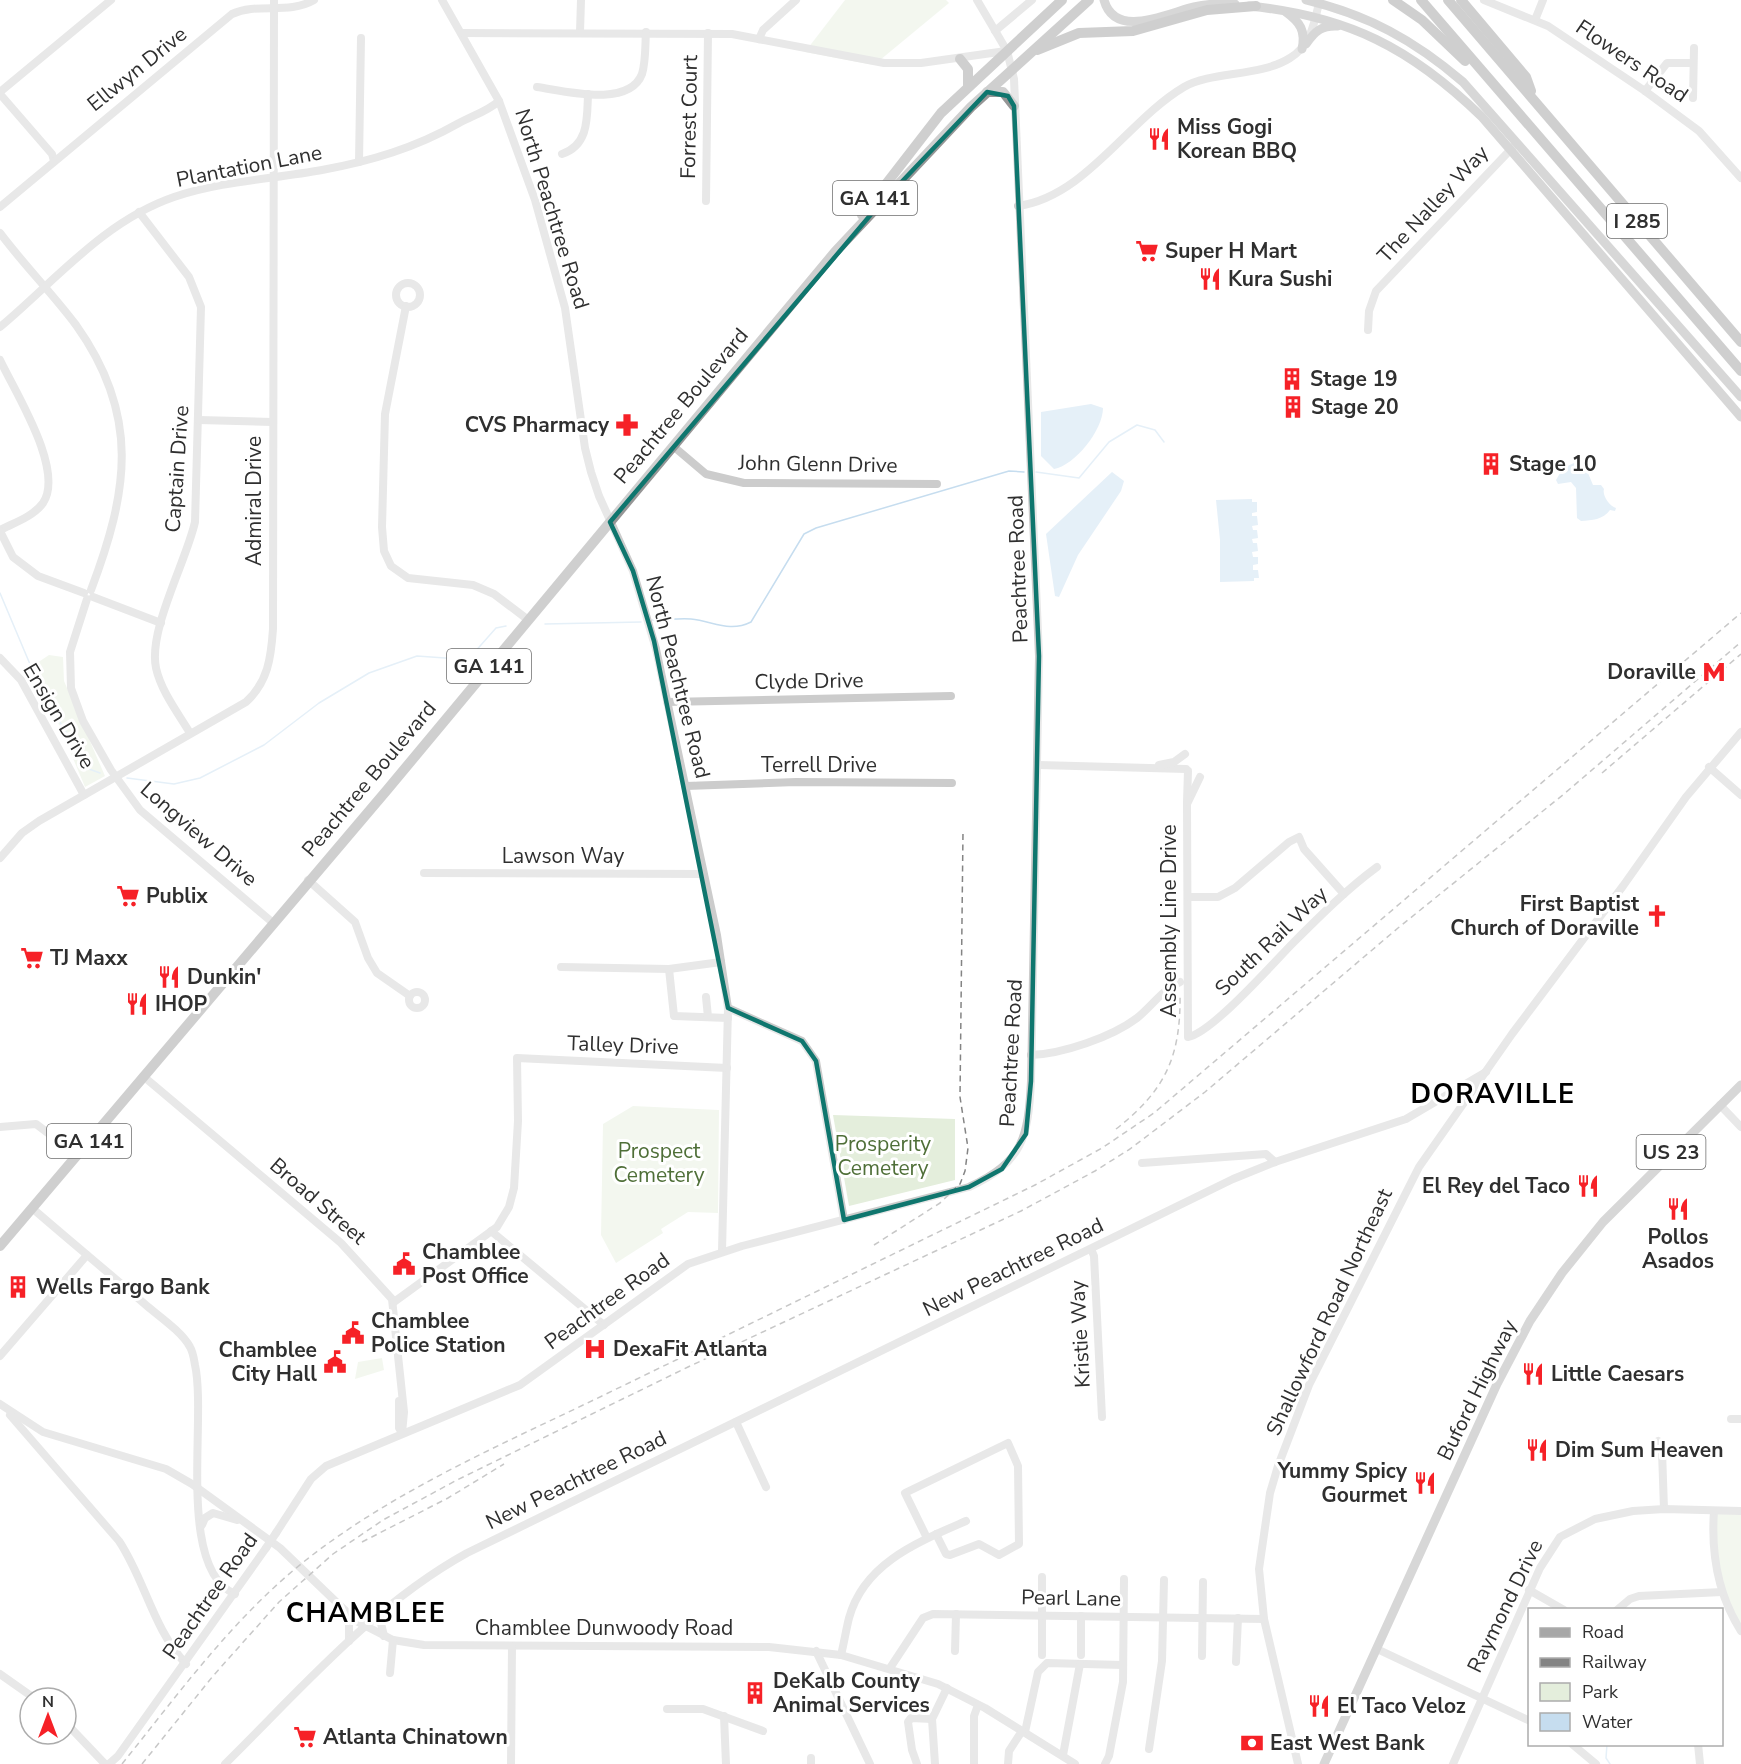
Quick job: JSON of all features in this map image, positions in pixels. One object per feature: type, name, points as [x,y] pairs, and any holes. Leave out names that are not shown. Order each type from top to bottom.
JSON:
[{"type":"highway","name":"GA 141","points":[[1007,51],[1062,0]]},
{"type":"highway","name":"GA 141","points":[[1026,55],[1089,0]]},
{"type":"highway","points":[[1393,0],[1422,20],[1496,89]]},
{"type":"highway","name":"I 285","points":[[1421,0],[1496,89],[1584,185],[1741,371]]},
{"type":"highway","name":"I 285","points":[[1448,0],[1741,342]]},
{"type":"highway","points":[[1461,0],[1526,77],[1534,100]]},
{"type":"highway","points":[[1026,55],[1079,33],[1132,32],[1207,10],[1256,6]]},
{"type":"highway","name":"Peachtree Boulevard","points":[[0,1246],[272,922],[379,799],[836,252],[922,137],[969,85],[1007,51]]},
{"type":"highway","name":"Peachtree Boulevard","points":[[836,252],[987,92],[1026,55]]},
{"type":"highway","points":[[960,59],[968,69],[969,85]]},
{"type":"highway","points":[[987,92],[1003,92],[1014,106]]},
{"type":"main road","points":[[1104,0],[1111,13],[1131,22],[1212,4],[1284,10],[1316,16],[1346,26],[1397,49],[1448,84],[1514,146],[1741,397]]},
{"type":"main road","points":[[1306,0],[1367,20],[1406,38],[1431,54],[1463,82],[1741,417]]},
{"type":"main road","points":[[1284,10],[1301,25],[1305,39],[1304,46]]},
{"type":"main road","points":[[1304,46],[1313,34],[1327,26],[1346,26]]},
{"type":"main road","name":"Buford Highway","points":[[1324,1764],[1494,1389],[1535,1314],[1562,1273],[1603,1222],[1741,1085]]},
{"type":"street","points":[[54,161],[52,154],[0,93],[111,0]]},
{"type":"street","name":"Ellwyn Drive","points":[[0,207],[232,14],[241,10],[274,4],[292,8],[314,0]]},
{"type":"street","name":"North Peachtree Road","points":[[442,0],[499,101],[535,200],[560,288],[572,343],[585,448],[599,496],[633,571],[647,614],[686,786],[728,1008],[722,1251]]},
{"type":"street","points":[[580,32],[581,0]]},
{"type":"street","points":[[759,39],[763,30],[796,0]]},
{"type":"street","name":"Peachtree Road","points":[[110,1764],[186,1664],[312,1479],[324,1467],[520,1385],[677,1271],[722,1251],[969,1187],[1002,1169],[1020,1148],[1026,1134],[1030,1113],[1039,765],[1039,656],[1012,67],[1007,51],[977,0]]},
{"type":"street","points":[[995,31],[1032,0]]},
{"type":"street","name":"Flowers Road","points":[[1484,0],[1535,20],[1559,33],[1645,91],[1699,131],[1741,178]]},
{"type":"street","points":[[1535,20],[1543,0]]},
{"type":"street","points":[[1018,206],[1035,203],[1071,183],[1185,86],[1278,64],[1304,46],[1319,3]]},
{"type":"street","name":"Admiral Drive","points":[[0,858],[22,833],[190,733],[232,711],[258,691],[270,663],[273,629],[274,4]]},
{"type":"street","points":[[537,87],[588,94],[623,93],[635,86],[641,76],[645,60],[646,32]]},
{"type":"street","points":[[462,33],[708,33],[759,39],[867,61],[921,63],[1007,51]]},
{"type":"street","name":"Forrest Court","points":[[706,201],[708,33]]},
{"type":"street","points":[[359,162],[361,38]]},
{"type":"street","points":[[1693,98],[1694,48]]},
{"type":"street","points":[[1645,91],[1667,63],[1694,63]]},
{"type":"street","points":[[562,154],[574,150],[585,132],[588,94]]},
{"type":"street","name":"Plantation Lane","points":[[0,327],[46,289],[105,234],[139,212],[207,188],[359,162],[413,147],[499,101]]},
{"type":"street","name":"The Nalley Way","points":[[1368,330],[1369,311],[1376,291],[1514,146]]},
{"type":"street","name":"Captain Drive","points":[[139,212],[189,277],[201,307],[195,522],[189,547],[161,622],[155,657],[156,669],[167,694],[190,733]]},
{"type":"street","name":"Longview Drive","points":[[0,233],[75,325],[103,370],[120,430],[122,459],[119,502],[70,652],[71,688],[83,721],[115,777],[140,810],[272,922]]},
{"type":"street","points":[[406,306],[385,414],[382,527],[384,551],[391,566],[408,578],[473,585],[494,594],[527,620]]},
{"type":"street","points":[[0,360],[41,446],[50,479],[48,492],[37,509],[0,531],[13,557],[38,576],[161,622]]},
{"type":"street","points":[[199,420],[272,422]]},
{"type":"street","name":"John Glenn Drive","points":[[673,446],[706,474],[744,483],[937,483]]},
{"type":"street","name":"Ensign Drive","points":[[0,658],[21,680],[84,795]]},
{"type":"street","name":"Clyde Drive","points":[[667,702],[951,696]]},
{"type":"street","name":"New Peachtree Road","points":[[225,1764],[364,1626],[420,1580],[467,1553],[1091,1249],[1275,1162],[1406,1119],[1486,1072],[1709,767],[1741,732]]},
{"type":"street","points":[[1039,765],[1135,767],[1138,764],[1166,765],[1185,754]]},
{"type":"street","name":"Assembly Line Drive","points":[[1135,767],[1187,770],[1188,1037]]},
{"type":"street","points":[[1709,767],[1741,795]]},
{"type":"street","name":"Assembly Line Drive","points":[[1187,804],[1200,777]]},
{"type":"street","name":"Terrell Drive","points":[[686,786],[796,782],[952,783]]},
{"type":"street","points":[[1188,897],[1218,897],[1235,888],[1289,842],[1299,837],[1304,849],[1344,894]]},
{"type":"street","name":"South Rail Way","points":[[1188,1037],[1203,1030],[1248,991],[1344,894],[1377,867]]},
{"type":"street","name":"Lawson Way","points":[[424,873],[703,874]]},
{"type":"street","points":[[308,880],[355,922],[368,958],[377,973],[410,996]]},
{"type":"street","points":[[561,967],[669,969],[721,962]]},
{"type":"street","points":[[669,969],[674,1016],[728,1018]]},
{"type":"street","points":[[1031,1055],[1048,1054],[1116,1030],[1137,1018],[1180,982]]},
{"type":"street","points":[[706,997],[708,1017]]},
{"type":"street","points":[[728,1008],[802,1041],[816,1061],[844,1220]]},
{"type":"street","name":"Talley Drive","points":[[491,1231],[501,1221],[509,1207],[514,1188],[518,1121],[517,1058],[727,1068]]},
{"type":"street","name":"Shallowford Road Northeast","points":[[1298,1764],[1264,1618],[1259,1569],[1268,1504],[1278,1466],[1310,1385],[1405,1191],[1486,1072]]},
{"type":"street","name":"Broad Street","points":[[144,1076],[341,1243],[394,1302]]},
{"type":"street","points":[[1720,1105],[1741,1127]]},
{"type":"street","points":[[0,1127],[36,1124],[77,1155]]},
{"type":"street","points":[[1142,1163],[1266,1154],[1275,1162]]},
{"type":"street","points":[[32,1208],[190,1346],[196,1368],[198,1488],[203,1551],[220,1585],[235,1593]]},
{"type":"street","points":[[402,1433],[399,1428],[398,1412],[400,1390],[394,1302],[491,1231],[604,1325]]},
{"type":"street","name":"Kristie Way","points":[[1091,1249],[1094,1256],[1102,1417]]},
{"type":"street","points":[[0,1356],[87,1255]]},
{"type":"street","points":[[2,1406],[119,1541],[132,1562],[163,1635],[186,1664]]},
{"type":"street","name":"Chamblee Dunwoody Road","points":[[2,1406],[43,1432],[166,1469],[198,1488],[280,1548],[344,1611],[364,1626],[389,1638],[424,1645],[712,1646],[816,1651],[841,1655],[890,1668],[946,1688],[1024,1731],[1075,1764]]},
{"type":"street","points":[[1731,1419],[1741,1419]]},
{"type":"street","points":[[736,1422],[766,1487]]},
{"type":"street","points":[[1658,1441],[1662,1451],[1664,1509]]},
{"type":"street","points":[[927,1538],[905,1493],[1008,1443],[1018,1466],[1019,1544],[999,1555],[994,1554],[982,1544],[950,1555],[946,1554],[936,1534]]},
{"type":"street","name":"Raymond Drive","points":[[1453,1764],[1529,1590],[1552,1547],[1569,1530],[1616,1514],[1664,1509],[1741,1511]]},
{"type":"street","points":[[1713,1511],[1716,1566],[1722,1592],[1741,1631]]},
{"type":"street","points":[[201,1529],[205,1518],[213,1513],[248,1525]]},
{"type":"street","points":[[841,1655],[849,1618],[867,1581],[886,1562],[927,1538],[966,1521]]},
{"type":"street","points":[[1042,1577],[1042,1655]]},
{"type":"street","points":[[1104,1764],[1109,1756],[1123,1682],[1124,1579]]},
{"type":"street","points":[[1149,1749],[1162,1661],[1164,1580]]},
{"type":"street","points":[[1202,1656],[1203,1582]]},
{"type":"street","points":[[1529,1590],[1560,1608]]},
{"type":"street","points":[[1619,1608],[1630,1599],[1639,1596],[1722,1592]]},
{"type":"street","points":[[344,1611],[349,1622],[349,1642]]},
{"type":"street","points":[[382,1611],[380,1619],[389,1638],[390,1673]]},
{"type":"street","name":"Pearl Lane","points":[[890,1668],[901,1656],[923,1618],[933,1614],[1264,1618]]},
{"type":"street","points":[[956,1614],[956,1651]]},
{"type":"street","points":[[1081,1616],[1081,1655]]},
{"type":"street","points":[[1236,1662],[1238,1618]]},
{"type":"street","points":[[511,1764],[512,1646]]},
{"type":"street","points":[[1377,1649],[1528,1720]]},
{"type":"street","points":[[816,1651],[870,1764]]},
{"type":"street","points":[[901,1656],[904,1673]]},
{"type":"street","points":[[1063,1755],[1080,1664]]},
{"type":"street","points":[[1008,1764],[1009,1750],[1024,1731],[1038,1671],[1042,1665],[1123,1665]]},
{"type":"street","points":[[0,1674],[18,1687]]},
{"type":"street","points":[[935,1764],[931,1719],[946,1688]]},
{"type":"street","points":[[974,1764],[974,1716],[978,1705]]},
{"type":"street","points":[[667,1709],[703,1709],[763,1731]]},
{"type":"street","points":[[724,1716],[726,1764]]},
{"type":"street","points":[[917,1764],[912,1750],[908,1722],[916,1718],[931,1719]]},
{"type":"street","points":[[78,1736],[105,1764]]},
{"type":"street","points":[[1574,1746],[1596,1764]]},
{"type":"street","points":[[1698,1746],[1700,1764]]},
{"type":"highlighted area","points":[[987,92],[1008,96],[1014,106],[1039,656],[1031,1081],[1026,1134],[1002,1169],[969,1187],[844,1220],[816,1061],[802,1041],[728,1008],[654,641],[633,571],[610,522],[873,212]]},
{"type":"green space","points":[[845,0],[946,0],[949,3],[874,65],[805,52]]},
{"type":"green space","points":[[49,655],[63,657],[64,681],[105,776],[85,787],[34,665]]},
{"type":"green space","name":"Prospect Cemetery","points":[[633,1106],[719,1110],[718,1213],[688,1212],[661,1229],[663,1233],[616,1263],[601,1235],[603,1124]]},
{"type":"green space","name":"Prosperity Cemetery","points":[[833,1115],[955,1119],[955,1180],[849,1206]]},
{"type":"green space","points":[[382,1358],[384,1370],[355,1379],[358,1362]]},
{"type":"green space","points":[[1741,1511],[1741,1633],[1720,1587],[1713,1512]]},
{"type":"water","points":[[1091,404],[1103,408],[1102,417],[1093,436],[1071,461],[1054,469],[1041,456],[1041,412]]},
{"type":"water","points":[[1574,463],[1585,466],[1593,485],[1601,485],[1607,500],[1616,508],[1615,511],[1610,510],[1601,518],[1593,520],[1581,521],[1577,518],[1576,488],[1571,482],[1558,484],[1556,480],[1563,468]]},
{"type":"water","points":[[1112,472],[1124,481],[1121,491],[1078,555],[1059,597],[1055,596],[1046,534]]},
{"type":"water","points":[[1252,499],[1252,502],[1257,502],[1257,512],[1252,513],[1252,516],[1257,516],[1258,525],[1252,526],[1253,530],[1257,530],[1258,538],[1252,539],[1253,543],[1257,543],[1258,551],[1252,552],[1253,557],[1258,557],[1258,564],[1253,565],[1253,570],[1258,570],[1259,578],[1254,578],[1254,581],[1220,582],[1220,540],[1216,500]]},
{"type":"waterway","points":[[1036,472],[1079,478],[1109,442],[1137,425],[1155,430],[1164,442]]},
{"type":"waterway","points":[[653,620],[691,619],[728,626],[751,622],[804,534],[816,528],[1009,471],[1024,472]]},
{"type":"waterway","points":[[0,593],[43,695],[89,769],[100,773]]},
{"type":"waterway","points":[[545,624],[641,622]]},
{"type":"waterway","points":[[127,778],[174,784],[200,778],[264,745],[319,703],[369,673],[417,656],[459,659],[473,654],[496,628],[506,626]]},
{"type":"waterway","points":[[1607,1746],[1606,1758],[1610,1764]]},
{"type":"railway","points":[[122,1764],[186,1683],[255,1606],[306,1560],[376,1512],[489,1450],[1035,1185],[1102,1148],[1154,1113],[1741,613]]},
{"type":"railway","points":[[142,1764],[213,1676],[279,1602],[333,1554],[383,1520],[457,1480],[688,1367],[1021,1211],[1095,1171],[1130,1149],[1205,1092],[1398,928],[1564,794],[1741,642]]},
{"type":"railway","points":[[1602,773],[1741,654]]},
{"type":"railway","points":[[874,1245],[940,1203],[960,1184],[965,1171],[968,1148],[960,1097],[963,832]]},
{"type":"railway","points":[[1116,1129],[1147,1100],[1167,1070],[1177,1035],[1180,993]]},
{"type":"railway","points":[[362,1542],[448,1498],[504,1464]]},
{"type":"place","name":"Miss Gogi Korean BBQ","points":[[1159,139]]},
{"type":"place","name":"Super H Mart","points":[[1147,251]]},
{"type":"place","name":"Kura Sushi","points":[[1210,279]]},
{"type":"place","name":"Stage 19","points":[[1292,379]]},
{"type":"place","name":"Stage 20","points":[[1293,407]]},
{"type":"place","name":"CVS Pharmacy","points":[[627,425]]},
{"type":"place","name":"Stage 10","points":[[1491,464]]},
{"type":"place","name":"Doraville","points":[[1714,672]]},
{"type":"place","name":"Publix","points":[[128,896]]},
{"type":"place","name":"First Baptist Church of Doraville","points":[[1657,916]]},
{"type":"place","name":"TJ Maxx","points":[[32,958]]},
{"type":"place","name":"Dunkin'","points":[[169,977]]},
{"type":"place","name":"IHOP","points":[[137,1004]]},
{"type":"place","name":"El Rey del Taco","points":[[1588,1186]]},
{"type":"place","name":"Pollos Asados","points":[[1678,1209]]},
{"type":"place","name":"Chamblee Post Office","points":[[404,1264]]},
{"type":"place","name":"Wells Fargo Bank","points":[[18,1287]]},
{"type":"place","name":"Chamblee Police Station","points":[[353,1333]]},
{"type":"place","name":"DexaFit Atlanta","points":[[595,1349]]},
{"type":"place","name":"Chamblee City Hall","points":[[335,1362]]},
{"type":"place","name":"Little Caesars","points":[[1533,1374]]},
{"type":"place","name":"Dim Sum Heaven","points":[[1537,1450]]},
{"type":"place","name":"Yummy Spicy Gourmet","points":[[1425,1483]]},
{"type":"place","name":"DeKalb County Animal Services","points":[[755,1693]]},
{"type":"place","name":"El Taco Veloz","points":[[1319,1706]]},
{"type":"place","name":"Atlanta Chinatown","points":[[305,1737]]},
{"type":"place","name":"East West Bank","points":[[1252,1743]]},
{"type":"district","name":"DORAVILLE","points":[[1493,1094]]},
{"type":"district","name":"CHAMBLEE","points":[[366,1613]]}]
